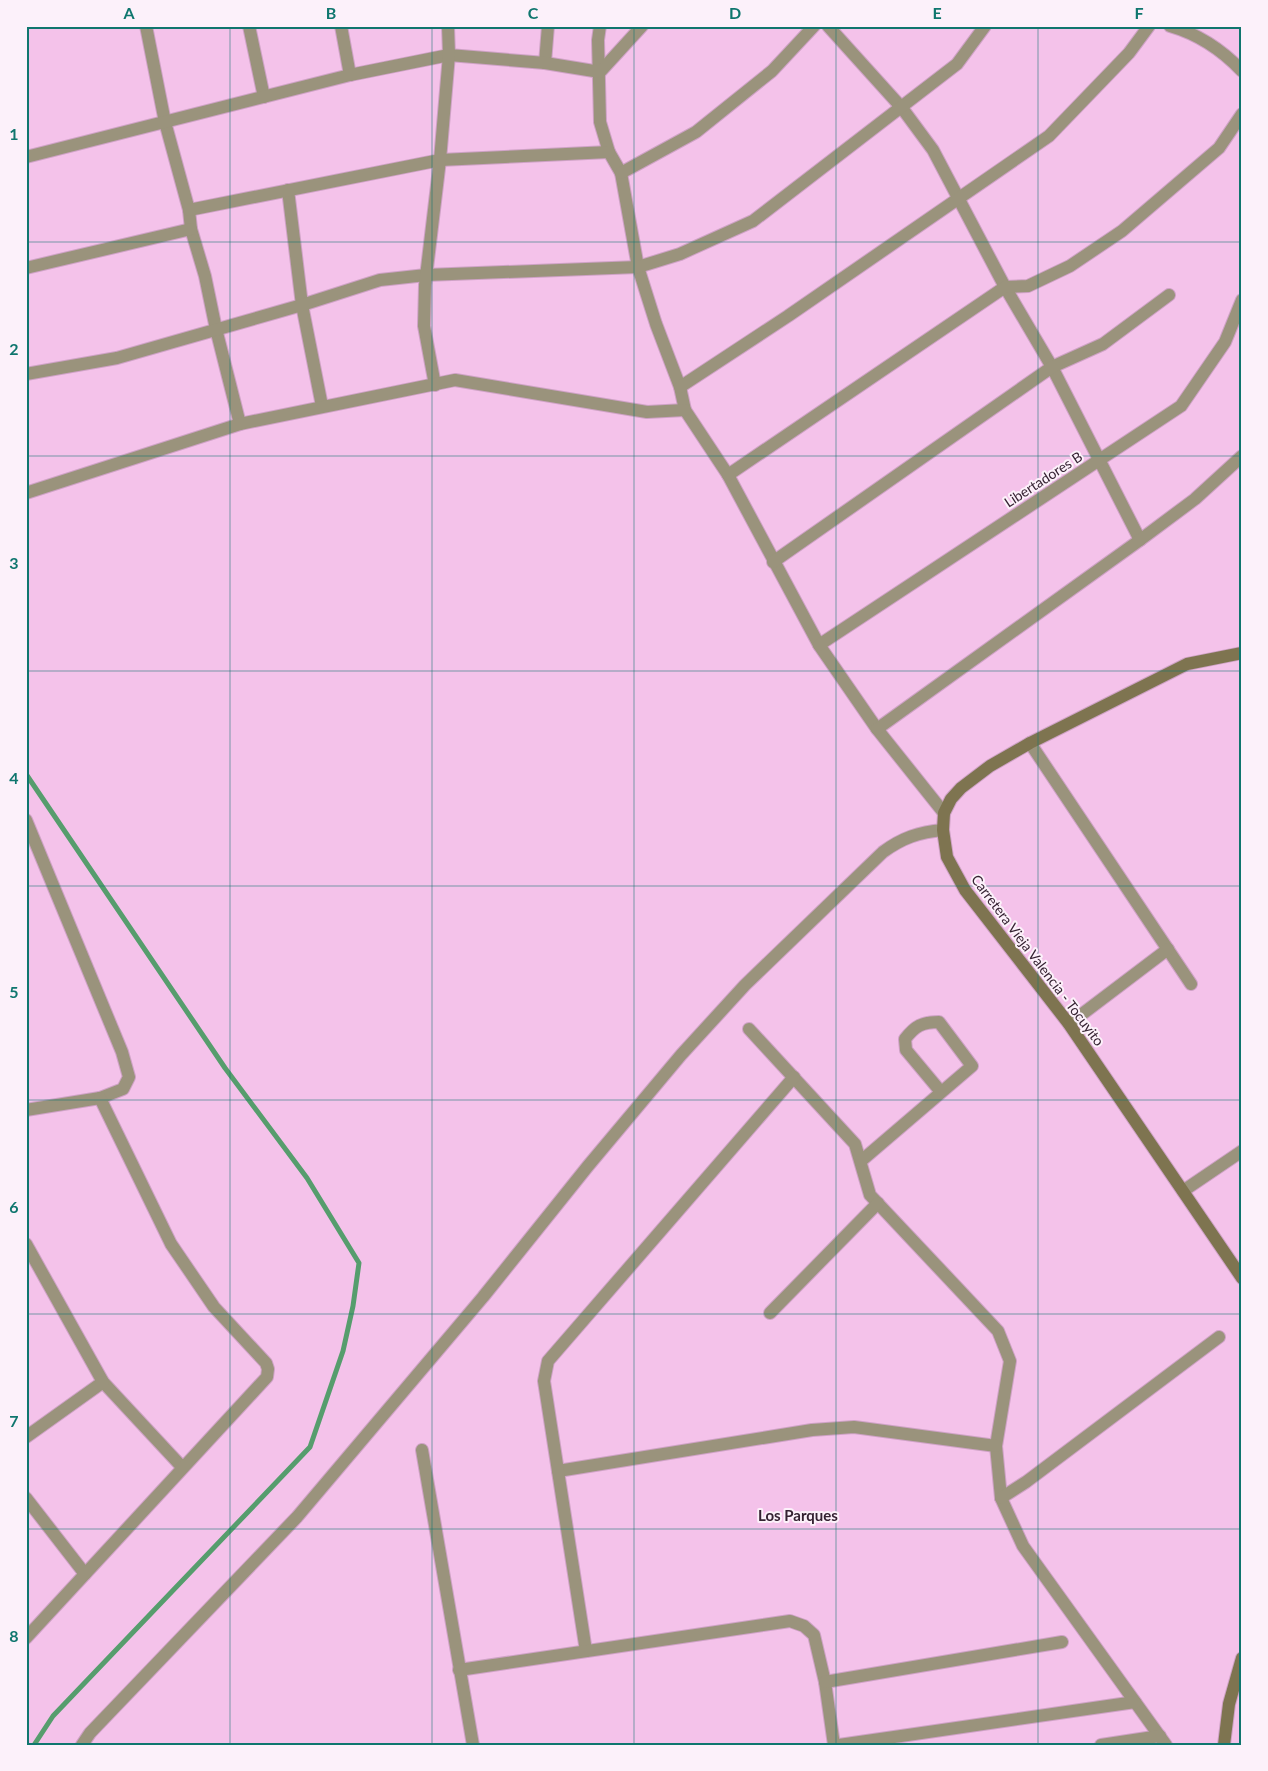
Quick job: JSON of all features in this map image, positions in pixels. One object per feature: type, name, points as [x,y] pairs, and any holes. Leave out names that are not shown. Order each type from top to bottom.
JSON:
[{"type":"street","points":[[146,26],[165,122],[189,210],[191,229],[205,276],[240,424]]},
{"type":"street","points":[[249,26],[264,97]]},
{"type":"street","points":[[341,26],[350,75]]},
{"type":"street","points":[[435,385],[424,326],[426,275],[440,160],[449,55],[448,26]]},
{"type":"street","points":[[545,63],[548,26]]},
{"type":"street","points":[[600,26],[598,40],[600,122],[609,152],[621,173],[638,267],[656,324],[680,387],[685,410],[728,475],[819,645],[877,729],[944,813]]},
{"type":"street","points":[[600,72],[642,26]]},
{"type":"street","points":[[621,173],[696,132],[772,71],[814,26]]},
{"type":"street","points":[[828,26],[902,108],[933,150],[1005,287],[1052,367],[1140,540]]},
{"type":"street","points":[[26,374],[117,358],[302,305],[380,280],[426,275],[638,267],[680,254],[753,221],[957,64],[986,26]]},
{"type":"street","points":[[680,387],[788,316],[1049,136],[1129,53],[1149,26]]},
{"type":"street","points":[[1170,26],[1189,32],[1227,56],[1242,71]]},
{"type":"street","points":[[26,157],[350,75],[449,55],[545,63],[600,72]]},
{"type":"street","points":[[728,475],[1005,287],[1028,286],[1070,266],[1122,231],[1219,148],[1242,114]]},
{"type":"street","points":[[189,210],[440,160],[609,152]]},
{"type":"street","points":[[288,190],[302,305],[322,406]]},
{"type":"street","points":[[26,268],[191,229]]},
{"type":"street","points":[[773,562],[1052,367],[1103,344],[1169,295]]},
{"type":"street","name":"Libertadores B","points":[[819,645],[1181,406],[1225,342],[1242,300]]},
{"type":"street","points":[[26,493],[240,424],[455,380],[647,412],[685,410]]},
{"type":"street","points":[[877,729],[1140,540],[1195,498],[1242,456]]},
{"type":"street","name":"Carretera Vieja Valencia - Tocuyito","points":[[1242,653],[1187,664],[1030,743],[990,766],[951,799],[944,813],[942,830],[947,857],[965,890],[1069,1024],[1242,1278]]},
{"type":"street","points":[[1030,743],[1191,984]]},
{"type":"street","points":[[26,820],[122,1052],[129,1077],[123,1089],[100,1098],[26,1110]]},
{"type":"street","points":[[82,1745],[90,1732],[297,1517],[483,1297],[588,1166],[681,1055],[745,985],[883,852],[905,838],[921,832],[942,830]]},
{"type":"street","points":[[1069,1024],[1168,949]]},
{"type":"street","points":[[861,1161],[972,1066],[939,1022],[928,1022],[915,1026],[905,1038],[906,1050],[941,1092]]},
{"type":"street","points":[[749,1029],[855,1144],[870,1195],[998,1331],[1010,1361],[996,1446],[1001,1498],[1023,1546],[1163,1740]]},
{"type":"street","points":[[586,1651],[544,1380],[548,1361],[794,1077]]},
{"type":"street","points":[[26,1638],[267,1377],[268,1369],[266,1363],[214,1307],[171,1244],[100,1098]]},
{"type":"street","points":[[1183,1191],[1242,1151]]},
{"type":"street","points":[[770,1312],[878,1203]]},
{"type":"street","points":[[26,1244],[103,1382],[182,1468]]},
{"type":"street","points":[[1001,1498],[1026,1482],[1219,1337]]},
{"type":"street","points":[[26,1437],[103,1382]]},
{"type":"street","points":[[558,1471],[812,1430],[854,1427],[996,1446]]},
{"type":"street","points":[[422,1450],[473,1745]]},
{"type":"street","points":[[26,1498],[85,1574]]},
{"type":"street","points":[[459,1670],[790,1621],[804,1626],[814,1635],[825,1682],[834,1745]]},
{"type":"street","points":[[825,1682],[1062,1642]]},
{"type":"street","points":[[1224,1745],[1229,1704],[1242,1658]]},
{"type":"street","points":[[839,1745],[1135,1702]]},
{"type":"street","points":[[1101,1745],[1163,1740]]},
{"type":"waterway","points":[[26,774],[225,1068],[307,1178],[359,1263],[353,1306],[343,1351],[310,1447],[53,1716],[34,1745]]},
{"type":"district","name":"Los Parques","points":[[798,1515]]}]
